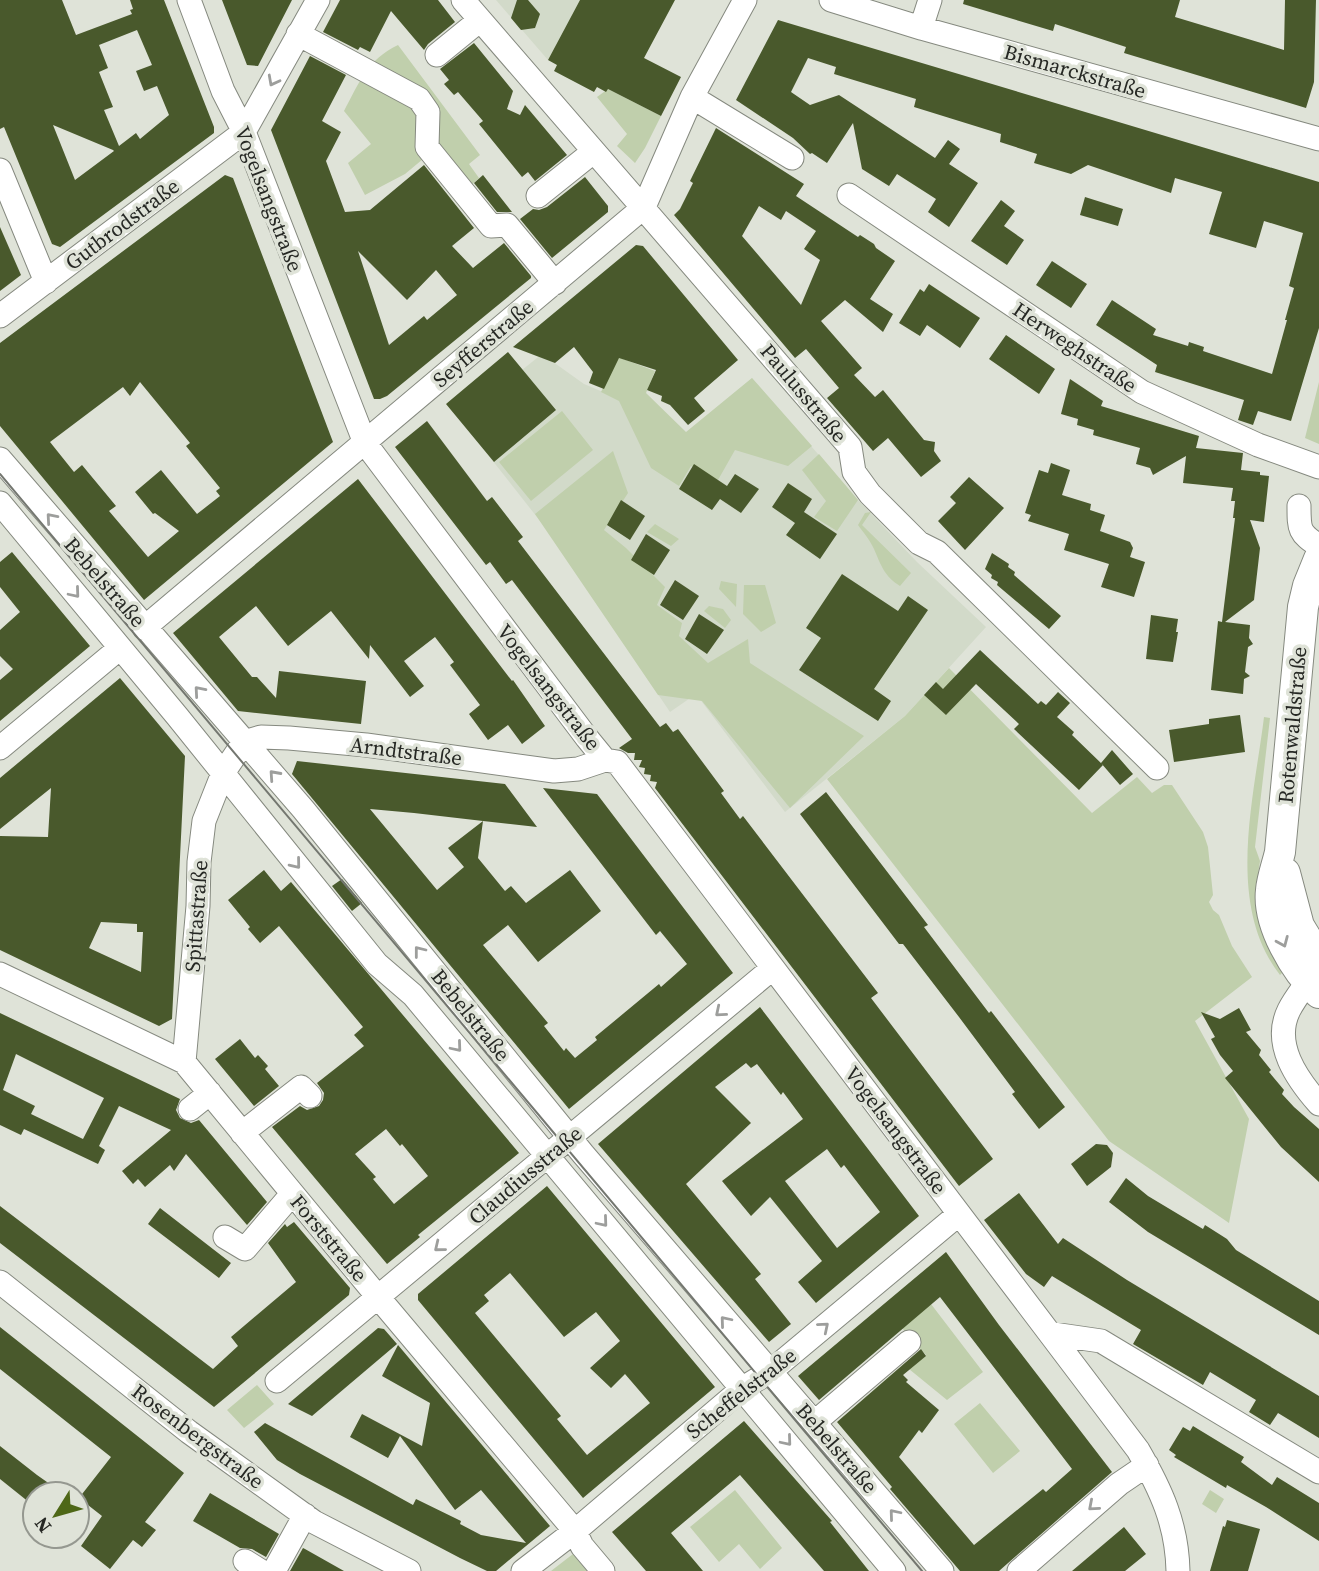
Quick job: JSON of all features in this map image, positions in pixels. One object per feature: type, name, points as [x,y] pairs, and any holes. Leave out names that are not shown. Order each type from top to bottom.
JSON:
[{"type":"main road","name":"Rotenwaldstraße","points":[[1316,975],[1290,956],[1275,920],[1270,892],[1280,852],[1303,607],[1319,559]]},
{"type":"street","name":"Vogelsangstraße","points":[[189,0],[223,91],[244,132],[365,443],[605,760],[617,762],[1053,1334],[1138,1450],[1169,1511],[1178,1545],[1178,1571]]},
{"type":"street","points":[[244,132],[318,0]]},
{"type":"street","name":"Paulusstraße","points":[[463,0],[850,447],[854,472],[870,494],[919,542],[937,552],[1157,768]]},
{"type":"street","name":"Seyfferstraße","points":[[144,628],[644,207],[692,97],[745,0]]},
{"type":"street","name":"Bismarckstraße","points":[[831,0],[921,28],[1319,139]]},
{"type":"street","points":[[921,28],[930,0]]},
{"type":"street","points":[[438,55],[480,20]]},
{"type":"street","points":[[298,34],[419,99],[428,111],[427,147],[491,226],[507,225],[555,283]]},
{"type":"street","points":[[692,97],[792,158]]},
{"type":"street","name":"Gutbrodstraße","points":[[0,316],[244,132]]},
{"type":"street","points":[[538,196],[593,152]]},
{"type":"street","points":[[0,170],[46,282]]},
{"type":"street","name":"Herweghstraße","points":[[849,195],[1142,392],[1258,444],[1319,467]]},
{"type":"street","name":"Bebelstraße","points":[[0,459],[303,809],[399,924],[569,1137],[942,1571]]},
{"type":"street","name":"Bebelstraße","points":[[0,503],[377,964],[413,995],[894,1571]]},
{"type":"street","points":[[1299,506],[1299,529],[1305,537],[1319,546]]},
{"type":"street","points":[[0,748],[120,648]]},
{"type":"street","name":"Arndtstraße","points":[[244,742],[261,737],[366,745],[554,771],[578,769],[605,760]]},
{"type":"street","points":[[222,773],[244,742]]},
{"type":"street","name":"Spittastraße","points":[[184,1062],[204,821],[222,773]]},
{"type":"street","name":"Claudiusstraße","points":[[277,1381],[773,968]]},
{"type":"street","name":"Forststraße","points":[[0,974],[184,1062],[575,1531],[582,1546],[603,1571]]},
{"type":"street","points":[[1316,975],[1290,1009],[1277,1033],[1293,1070],[1319,1104]]},
{"type":"street","points":[[242,1133],[301,1087],[310,1096]]},
{"type":"street","points":[[190,1109],[210,1093]]},
{"type":"street","points":[[225,1237],[245,1249],[292,1194]]},
{"type":"street","name":"Scheffelstraße","points":[[523,1571],[575,1531],[743,1388],[771,1371],[959,1214]]},
{"type":"street","name":"Rosenbergstraße","points":[[0,1282],[189,1432],[305,1515],[399,1569]]},
{"type":"street","points":[[1053,1334],[1101,1341],[1319,1472]]},
{"type":"street","points":[[815,1422],[909,1342]]},
{"type":"street","points":[[1020,1571],[1119,1484],[1146,1465]]},
{"type":"street","points":[[274,1571],[305,1515]]},
{"type":"shaded area","points":[[496,0],[580,0],[548,60]]},
{"type":"shaded area","points":[[507,353],[522,370],[542,354],[584,384],[622,400],[663,452],[752,378],[857,499],[917,562],[986,627],[905,716],[785,812],[696,694],[670,712],[548,531],[447,403]]},
{"type":"green space","points":[[398,45],[480,155],[469,164],[479,178],[469,187],[423,159],[405,174],[365,195],[348,163],[371,144],[344,111],[372,65]]},
{"type":"green space","points":[[608,89],[661,116],[635,163],[617,146],[627,134],[597,97]]},
{"type":"green space","points":[[618,357],[655,371],[646,393],[686,432],[752,378],[812,446],[788,466],[735,450],[718,480],[691,466],[679,486],[651,468],[619,401],[601,392]]},
{"type":"green space","points":[[1319,382],[1319,444],[1305,438]]},
{"type":"green space","points":[[562,411],[593,450],[531,501],[499,462]]},
{"type":"green space","points":[[613,451],[628,493],[604,530],[665,587],[657,605],[682,623],[679,636],[708,663],[748,639],[750,663],[864,736],[790,808],[702,701],[658,695],[535,514]]},
{"type":"green space","points":[[819,454],[858,500],[837,531],[814,517],[826,501],[802,470]]},
{"type":"green space","points":[[871,512],[862,525],[911,573],[900,586],[887,574],[871,542],[858,525],[865,513]]},
{"type":"green space","points":[[655,524],[679,539],[671,546],[647,532]]},
{"type":"green space","points":[[721,581],[737,584],[736,607],[719,589]]},
{"type":"green space","points":[[744,585],[765,585],[776,623],[761,632],[743,614]]},
{"type":"green space","points":[[709,606],[723,609],[731,620],[725,628],[704,611]]},
{"type":"green space","points":[[949,668],[1092,813],[1137,777],[1152,793],[1164,785],[1172,785],[1203,832],[1208,847],[1213,895],[1209,902],[1219,915],[1232,946],[1252,977],[1195,1021],[1249,1119],[1229,1223],[1109,1141],[827,779],[905,716]]},
{"type":"green space","points":[[1264,717],[1270,718],[1255,847],[1260,861],[1257,881],[1259,904],[1283,972],[1280,975],[1263,947],[1253,916],[1248,884],[1250,816]]},
{"type":"green space","points":[[931,1304],[983,1372],[947,1400],[909,1369],[926,1355],[902,1328]]},
{"type":"green space","points":[[257,1385],[274,1404],[244,1428],[227,1410]]},
{"type":"green space","points":[[980,1403],[1020,1451],[993,1473],[954,1424]]},
{"type":"green space","points":[[735,1490],[782,1548],[760,1569],[739,1544],[719,1562],[690,1527]]},
{"type":"green space","points":[[1210,1490],[1224,1499],[1216,1513],[1202,1504]]},
{"type":"green space","points":[[573,1554],[587,1571],[551,1571]]},
{"type":"building","points":[[0,0],[62,0],[76,35],[132,14],[130,0],[164,0],[214,127],[214,133],[60,247],[52,244],[4,127],[0,129]],"holes":[[[137,30],[152,65],[136,71],[144,91],[157,86],[169,115],[140,139],[136,133],[119,146],[104,110],[113,107],[99,72],[108,68],[99,45]],[[53,125],[113,150],[114,151],[75,180]]]},
{"type":"building","points":[[222,0],[292,0],[258,66],[247,65]]},
{"type":"building","points":[[340,0],[438,0],[455,22],[424,50],[391,11],[370,52],[360,47],[358,50],[323,32]]},
{"type":"building","points":[[517,0],[528,0],[540,14],[535,28],[521,30],[511,18]]},
{"type":"building","points":[[580,0],[675,0],[644,58],[681,77],[661,116],[608,89],[606,92],[597,87],[594,92],[554,71],[557,65],[548,60]]},
{"type":"building","points":[[964,0],[1180,0],[1175,17],[1284,50],[1285,0],[1316,0],[1314,82],[1306,108],[1124,53],[1126,47],[1055,24],[1053,31],[963,4]]},
{"type":"building","points":[[778,20],[1319,182],[1319,328],[1291,421],[1258,411],[1253,425],[1238,420],[1244,400],[1155,372],[1157,365],[1096,325],[1112,300],[1156,329],[1153,335],[1188,346],[1189,342],[1204,347],[1203,351],[1272,374],[1287,320],[1294,288],[1289,286],[1303,233],[1264,221],[1256,248],[1209,234],[1222,192],[1175,178],[1171,193],[1088,165],[1071,174],[1034,163],[1037,154],[1000,142],[1001,134],[914,107],[916,99],[834,74],[836,67],[808,58],[791,92],[810,105],[839,95],[935,158],[948,140],[960,149],[949,164],[978,183],[949,227],[928,212],[936,199],[897,174],[889,186],[862,169],[853,123],[827,163],[810,154],[793,138],[736,100]]},
{"type":"building","points":[[474,43],[513,91],[507,109],[520,115],[525,105],[567,155],[535,181],[528,172],[522,177],[479,124],[483,121],[458,92],[454,95],[444,84],[449,80],[440,69]]},
{"type":"building","points":[[310,56],[346,75],[322,121],[341,132],[326,161],[345,212],[370,210],[424,165],[474,228],[452,246],[473,268],[504,243],[531,278],[387,396],[374,399],[271,130]],"holes":[[[358,251],[407,300],[436,270],[457,295],[427,320],[424,316],[389,345]]]},
{"type":"building","points":[[716,128],[804,184],[796,196],[858,237],[860,235],[874,244],[895,261],[870,299],[893,314],[883,332],[845,300],[821,321],[862,368],[854,375],[875,397],[883,390],[924,440],[935,442],[934,451],[941,461],[921,477],[888,438],[873,451],[827,398],[839,388],[806,349],[795,358],[674,215],[693,183],[690,181]],"holes":[[[759,206],[781,220],[786,211],[816,231],[804,249],[820,260],[801,305],[742,236]]]},
{"type":"building","points":[[225,175],[233,178],[333,442],[144,600],[0,426],[0,343]],"holes":[[[140,382],[190,443],[186,446],[220,488],[216,491],[220,496],[197,514],[161,470],[135,492],[153,514],[179,531],[148,557],[109,511],[116,506],[82,465],[74,472],[50,442],[123,387],[130,396]]]},
{"type":"building","points":[[483,175],[512,212],[497,212],[474,183]]},
{"type":"building","points":[[585,177],[608,206],[608,212],[552,258],[520,219],[533,209],[547,207]]},
{"type":"building","points":[[1085,197],[1123,209],[1118,226],[1080,215]]},
{"type":"building","points":[[1001,200],[1015,211],[1004,226],[1024,240],[1007,265],[971,241]]},
{"type":"building","points":[[0,227],[21,275],[0,291]]},
{"type":"building","points":[[636,245],[643,246],[738,360],[694,398],[705,411],[688,425],[670,405],[661,401],[662,396],[647,390],[656,370],[619,358],[604,389],[589,383],[593,372],[574,347],[555,363],[513,347]]},
{"type":"building","points":[[1052,261],[1087,284],[1071,308],[1036,285]]},
{"type":"building","points":[[929,284],[980,318],[960,348],[927,325],[920,336],[899,323],[920,289],[924,292]]},
{"type":"building","points":[[1006,335],[1055,369],[1039,394],[989,359]]},
{"type":"building","points":[[508,352],[556,410],[494,462],[446,404]]},
{"type":"building","points":[[1070,379],[1103,401],[1101,406],[1199,436],[1196,448],[1243,453],[1241,470],[1269,476],[1264,522],[1250,520],[1260,548],[1254,600],[1225,622],[1250,625],[1249,638],[1253,644],[1248,647],[1245,672],[1250,676],[1244,679],[1243,694],[1211,690],[1218,621],[1222,622],[1235,518],[1235,501],[1231,501],[1233,488],[1183,483],[1186,456],[1153,475],[1150,468],[1136,464],[1140,448],[1093,435],[1094,430],[1077,425],[1078,419],[1061,414]]},
{"type":"building","points":[[427,421],[487,501],[492,497],[523,537],[518,541],[660,727],[666,723],[673,732],[678,729],[724,791],[721,793],[740,819],[743,816],[878,993],[871,998],[993,1159],[959,1186],[655,788],[657,782],[650,781],[651,775],[644,774],[645,768],[639,767],[642,760],[634,760],[635,753],[619,748],[632,739],[512,580],[506,584],[490,562],[486,565],[395,447]]},
{"type":"building","points":[[1051,463],[1070,470],[1062,495],[1091,504],[1090,510],[1105,515],[1100,531],[1130,542],[1133,548],[1130,557],[1145,562],[1134,597],[1101,587],[1109,564],[1064,550],[1069,534],[1028,521],[1031,515],[1025,513],[1039,470],[1048,473]]},
{"type":"building","points":[[694,464],[727,486],[735,474],[759,489],[741,513],[720,499],[712,510],[679,489]]},
{"type":"building","points":[[969,477],[1004,508],[965,550],[938,521],[956,503],[950,497]]},
{"type":"building","points":[[358,479],[513,680],[545,726],[522,744],[508,725],[488,740],[469,714],[480,705],[450,665],[454,662],[435,637],[404,661],[424,686],[410,697],[370,645],[369,659],[331,611],[288,646],[256,606],[219,637],[252,677],[257,677],[276,698],[279,671],[366,681],[361,724],[238,711],[173,633]]},
{"type":"building","points":[[788,483],[812,499],[804,512],[837,534],[820,559],[786,535],[795,523],[772,507]]},
{"type":"building","points":[[621,500],[645,516],[630,540],[607,525]]},
{"type":"building","points":[[646,534],[670,550],[654,575],[631,560]]},
{"type":"building","points":[[12,552],[90,646],[0,721],[0,680],[13,669],[0,656],[0,630],[20,612],[0,587],[0,562]]},
{"type":"building","points":[[992,553],[1009,564],[1008,567],[1015,572],[1014,575],[1061,616],[1049,629],[991,578],[992,575],[985,569]]},
{"type":"building","points":[[842,574],[898,611],[908,596],[928,610],[874,689],[891,701],[878,721],[799,670],[821,638],[806,628]]},
{"type":"building","points":[[675,580],[699,596],[683,620],[660,605]]},
{"type":"building","points":[[699,614],[724,630],[707,654],[685,639]]},
{"type":"building","points":[[1151,615],[1178,619],[1173,662],[1146,659]]},
{"type":"building","points":[[980,650],[1038,704],[1041,701],[1046,705],[1058,692],[1070,703],[1057,717],[1103,765],[1079,790],[1014,729],[1019,724],[976,684],[946,715],[924,695],[936,682],[943,689]]},
{"type":"building","points":[[120,678],[185,756],[172,1019],[159,1026],[0,950],[0,836],[48,837],[51,788],[0,829],[0,778]],"holes":[[[101,922],[137,924],[137,932],[143,932],[141,972],[89,948]]]},
{"type":"building","points":[[1240,715],[1245,752],[1174,762],[1169,730],[1209,724],[1209,719]]},
{"type":"building","points":[[1112,750],[1133,774],[1120,785],[1101,763]]},
{"type":"building","points":[[297,761],[505,784],[537,827],[483,821],[478,858],[505,891],[511,886],[526,903],[570,870],[601,911],[538,962],[508,925],[483,945],[548,1023],[544,1026],[564,1051],[566,1048],[575,1058],[597,1040],[595,1037],[687,964],[660,931],[656,935],[543,788],[597,794],[733,973],[569,1109],[292,774]],"holes":[[[370,809],[483,821],[448,848],[464,867],[437,890]]]},
{"type":"building","points":[[826,792],[928,925],[924,927],[989,1013],[991,1011],[1065,1107],[1039,1129],[959,1017],[903,944],[899,944],[800,814]]},
{"type":"building","points":[[264,870],[281,891],[291,882],[519,1153],[418,1235],[420,1237],[387,1264],[272,1127],[300,1106],[307,1110],[319,1106],[324,1093],[317,1083],[364,1046],[354,1035],[363,1027],[279,926],[260,943],[228,900]],"holes":[[[386,1129],[400,1146],[402,1144],[428,1176],[394,1204],[373,1179],[376,1177],[355,1154]]]},
{"type":"building","points":[[342,879],[362,903],[352,911],[332,886]]},
{"type":"building","points":[[760,1007],[919,1216],[816,1303],[798,1282],[822,1261],[770,1197],[751,1216],[722,1181],[803,1119],[757,1064],[751,1068],[746,1063],[715,1087],[751,1123],[686,1184],[761,1274],[755,1279],[791,1324],[769,1342],[598,1144]],"holes":[[[827,1149],[841,1168],[844,1165],[880,1212],[837,1248],[785,1181]]]},
{"type":"building","points":[[1239,1008],[1251,1030],[1246,1032],[1261,1050],[1259,1055],[1284,1090],[1282,1094],[1319,1129],[1319,1182],[1281,1147],[1225,1078],[1233,1071],[1211,1039],[1215,1037],[1201,1012],[1220,1019]]},
{"type":"building","points":[[0,1013],[180,1099],[176,1110],[180,1118],[191,1123],[199,1120],[267,1202],[247,1225],[186,1154],[174,1171],[170,1165],[145,1187],[138,1179],[133,1184],[122,1171],[171,1130],[119,1106],[99,1146],[105,1150],[98,1164],[24,1129],[21,1135],[0,1125]],"holes":[[[16,1054],[104,1098],[83,1139],[31,1114],[35,1106],[3,1090]]]},
{"type":"building","points":[[240,1039],[255,1058],[258,1055],[268,1066],[265,1069],[279,1086],[254,1106],[215,1059]]},
{"type":"building","points":[[1096,1144],[1107,1145],[1113,1153],[1111,1167],[1087,1186],[1071,1164]]},
{"type":"building","points":[[1126,1178],[1148,1196],[1203,1229],[1205,1225],[1227,1239],[1236,1250],[1319,1301],[1319,1335],[1148,1232],[1109,1202]]},
{"type":"building","points":[[547,1186],[715,1387],[583,1498],[418,1300],[418,1294]],"holes":[[[510,1273],[564,1337],[596,1312],[620,1341],[590,1368],[611,1388],[625,1374],[650,1403],[587,1455],[557,1419],[561,1416],[475,1313],[489,1301],[484,1295]]]},
{"type":"building","points":[[1019,1193],[1058,1244],[1063,1238],[1127,1280],[1319,1396],[1319,1438],[1278,1413],[1270,1425],[1249,1412],[1256,1400],[1210,1372],[1203,1385],[1133,1344],[1141,1330],[1052,1276],[1044,1287],[1026,1274],[984,1220]]},
{"type":"building","points":[[0,1206],[213,1369],[238,1346],[231,1337],[296,1282],[268,1243],[285,1224],[287,1227],[294,1222],[350,1288],[349,1295],[214,1407],[0,1243]]},
{"type":"building","points":[[160,1208],[231,1263],[219,1278],[148,1224]]},
{"type":"building","points":[[946,1252],[1112,1472],[999,1571],[960,1571],[837,1422],[921,1349],[926,1356],[903,1375],[908,1380],[906,1382],[939,1410],[922,1433],[919,1430],[899,1457],[974,1545],[1043,1489],[1046,1492],[1072,1469],[940,1297],[819,1400],[798,1376]]},
{"type":"building","points":[[0,1327],[184,1473],[145,1522],[156,1530],[142,1547],[133,1540],[110,1569],[86,1550],[91,1550],[91,1532],[102,1516],[91,1507],[91,1483],[111,1457],[0,1369]]},
{"type":"building","points":[[378,1328],[384,1329],[397,1344],[312,1416],[288,1404]]},
{"type":"building","points":[[398,1345],[550,1526],[496,1571],[487,1571],[460,1558],[300,1474],[277,1460],[254,1432],[265,1423],[413,1505],[416,1499],[461,1521],[460,1524],[481,1535],[526,1543],[481,1490],[455,1510],[400,1436],[388,1458],[350,1437],[362,1414],[422,1446],[430,1403],[382,1376]]},
{"type":"building","points":[[744,1421],[832,1521],[830,1522],[869,1571],[824,1571],[740,1475],[671,1533],[703,1571],[646,1571],[612,1532]]},
{"type":"building","points":[[1193,1426],[1244,1457],[1241,1462],[1272,1485],[1277,1477],[1319,1503],[1319,1541],[1266,1507],[1227,1485],[1226,1488],[1174,1457],[1176,1455],[1169,1450],[1183,1427],[1190,1431]]},
{"type":"building","points":[[0,1446],[44,1480],[21,1480],[21,1496],[0,1479]]},
{"type":"building","points":[[210,1493],[279,1534],[266,1557],[252,1549],[240,1548],[193,1521]]},
{"type":"building","points":[[1227,1520],[1260,1529],[1248,1571],[1210,1571]]},
{"type":"building","points":[[1124,1527],[1146,1554],[1125,1571],[1072,1571]]},
{"type":"building","points":[[303,1548],[305,1549],[344,1571],[290,1571]]},
{"type":"tram line","points":[[0,474],[922,1571]]}]
